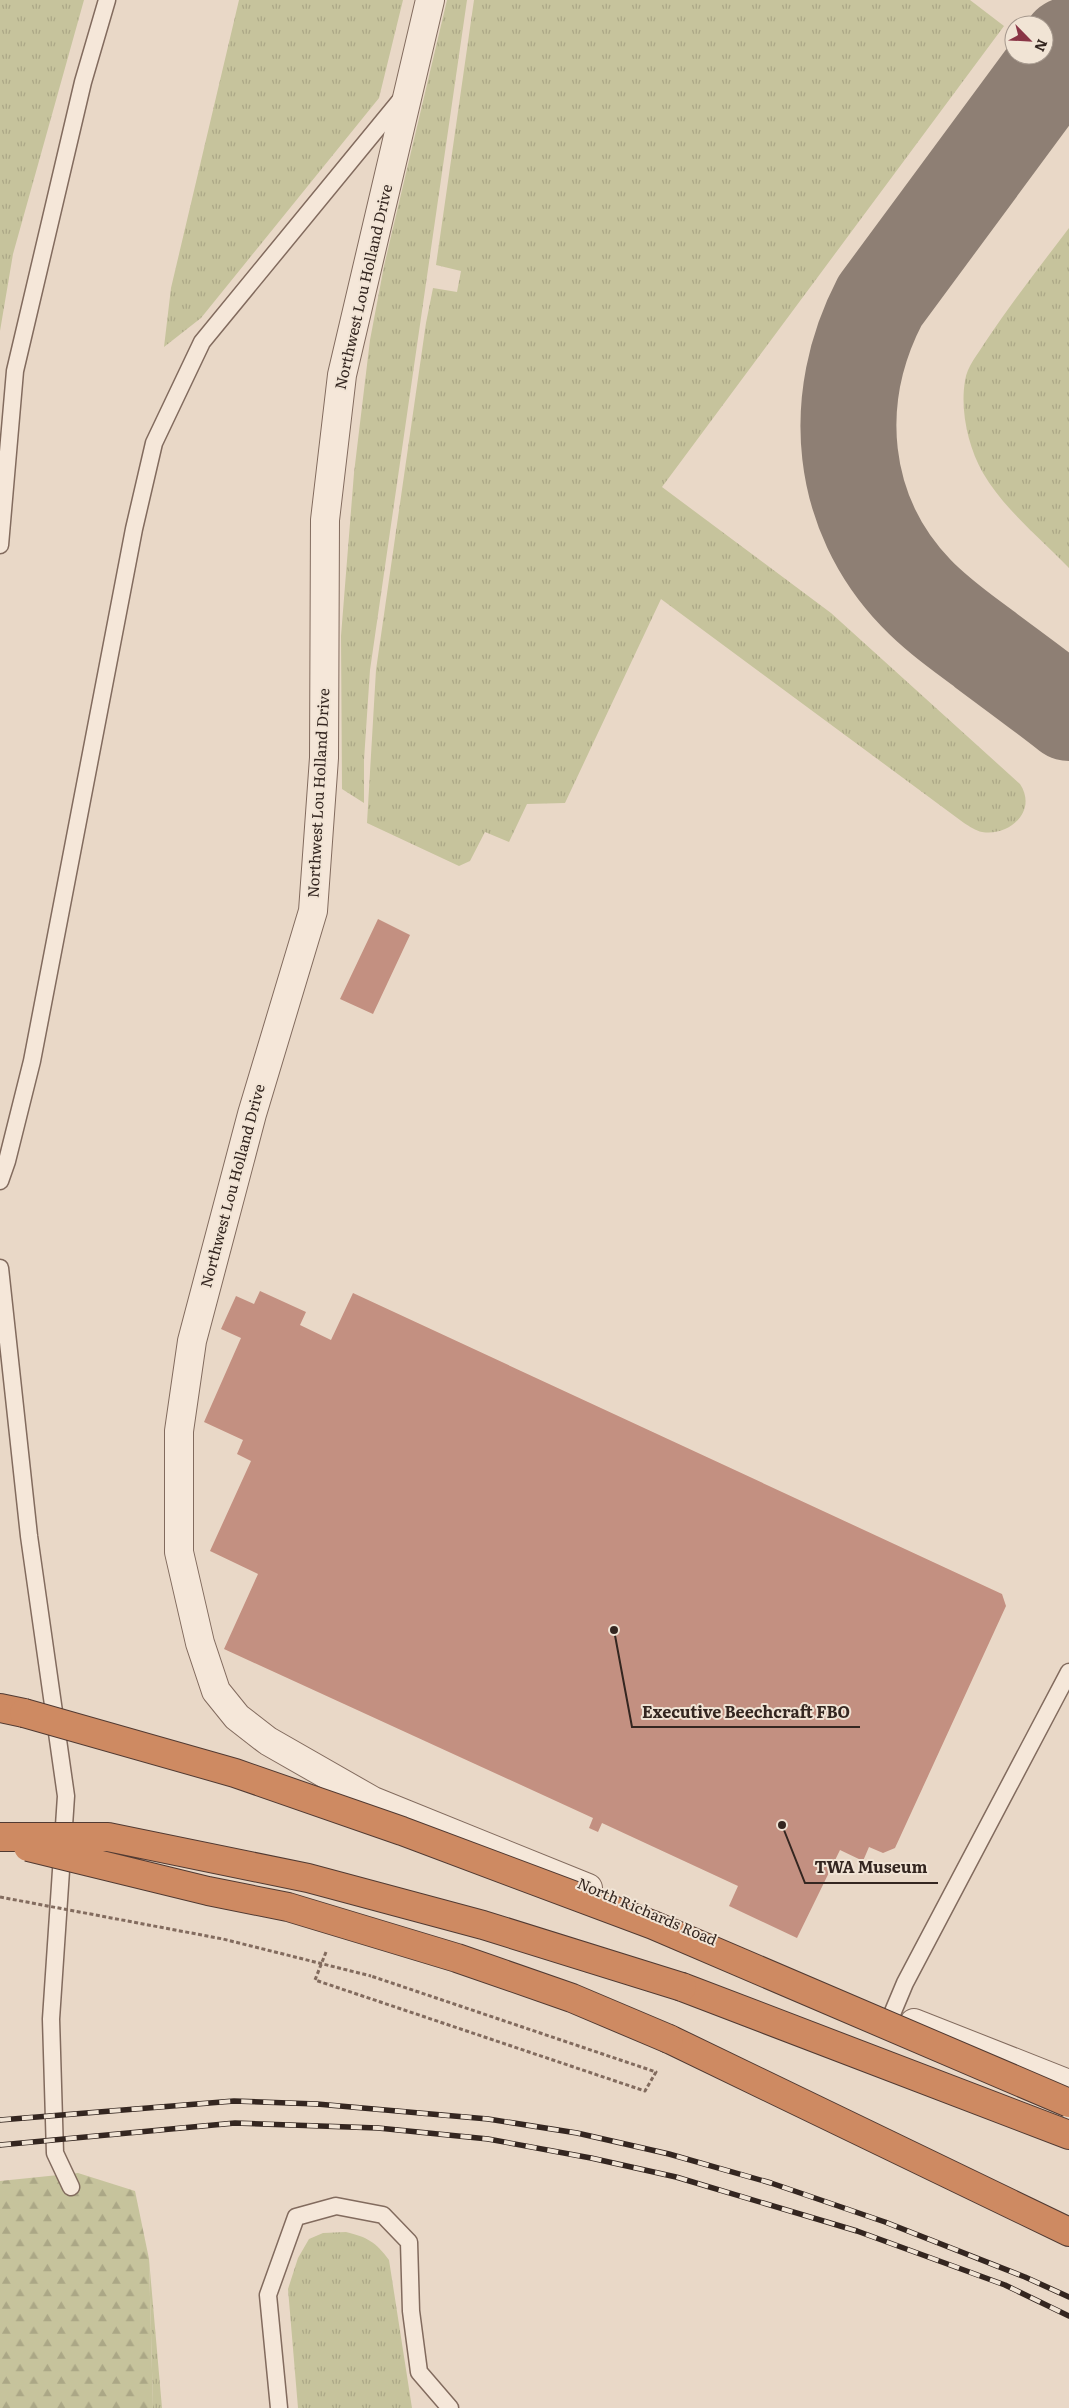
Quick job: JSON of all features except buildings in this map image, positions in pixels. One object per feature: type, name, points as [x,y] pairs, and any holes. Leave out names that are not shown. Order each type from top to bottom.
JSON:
[{"type":"highway","points":[[0,1708],[235,1773],[402,1831],[653,1925],[1069,2104]]},
{"type":"highway","points":[[0,1839],[108,1837],[308,1878],[483,1925],[682,1987],[1069,2135]]},
{"type":"highway","points":[[0,1839],[208,1891],[297,1910],[457,1958],[554,1992],[669,2038],[1069,2232]]},
{"type":"street","name":"Northwest Lou Holland Drive","points":[[236,1717],[216,1691],[200,1643],[179,1552],[178,1431],[192,1341],[252,1114],[313,911],[324,758],[325,520],[342,375],[430,0]]},
{"type":"street","name":"North Richards Road","points":[[236,1717],[268,1741],[373,1801],[515,1857],[892,2014],[1069,2084]]},
{"type":"lane","points":[[0,545],[15,371],[83,82],[107,0]]},
{"type":"lane","points":[[0,1181],[7,1161],[32,1061],[134,529],[154,443],[202,342],[409,89]]},
{"type":"lane","points":[[0,1268],[29,1536],[66,1796],[51,2019],[55,2153],[71,2187]]},
{"type":"lane","points":[[892,2014],[905,1983],[1069,1672]]},
{"type":"lane","points":[[280,2408],[268,2295],[296,2217],[336,2206],[383,2215],[409,2242],[411,2311],[420,2372],[450,2408]]},
{"type":"path","points":[[0,1897],[223,1939],[371,1976],[656,2072]]},
{"type":"green space","points":[[0,0],[84,0],[13,254],[0,331]]},
{"type":"green space","points":[[239,0],[403,0],[379,98],[201,318],[164,347],[171,288]]},
{"type":"green space","points":[[447,0],[467,0],[370,670],[364,760],[364,803],[342,789],[341,636],[354,473],[370,340],[384,266]]},
{"type":"green space","points":[[474,0],[970,0],[1004,26],[662,487],[831,613],[1020,784],[1025,794],[1025,804],[1018,820],[1002,830],[982,832],[975,830],[661,599],[565,803],[527,804],[509,842],[485,832],[470,861],[459,866],[367,823],[376,670],[426,323],[433,288],[457,292],[461,271],[436,265]]},
{"type":"green space","points":[[1069,228],[1069,568],[1001,499],[983,473],[973,452],[966,428],[964,392],[966,376],[973,360],[1006,312]]},
{"type":"green space","points":[[78,2173],[135,2191],[149,2259],[153,2408],[0,2408],[0,2181]]},
{"type":"green space","points":[[346,2232],[370,2241],[389,2260],[412,2408],[298,2408],[288,2289],[298,2258],[309,2239],[323,2233]]},
{"type":"green space","points":[[149,2259],[162,2408],[153,2408]]},
{"type":"taxiway","points":[[1069,45],[880,301],[864,338],[853,377],[849,415],[850,454],[857,491],[871,527],[890,562],[916,593],[940,616],[1069,713]]},
{"type":"railway","points":[[0,2120],[234,2101],[317,2104],[488,2119],[577,2133],[669,2154],[771,2183],[885,2222],[1025,2277],[1069,2297]]},
{"type":"railway","points":[[0,2145],[235,2123],[378,2128],[488,2139],[591,2158],[676,2177],[857,2231],[1005,2285],[1069,2316]]},
{"type":"place","name":"Executive Beechcraft FBO","points":[[614,1630]]},
{"type":"place","name":"TWA Museum","points":[[782,1825]]}]
